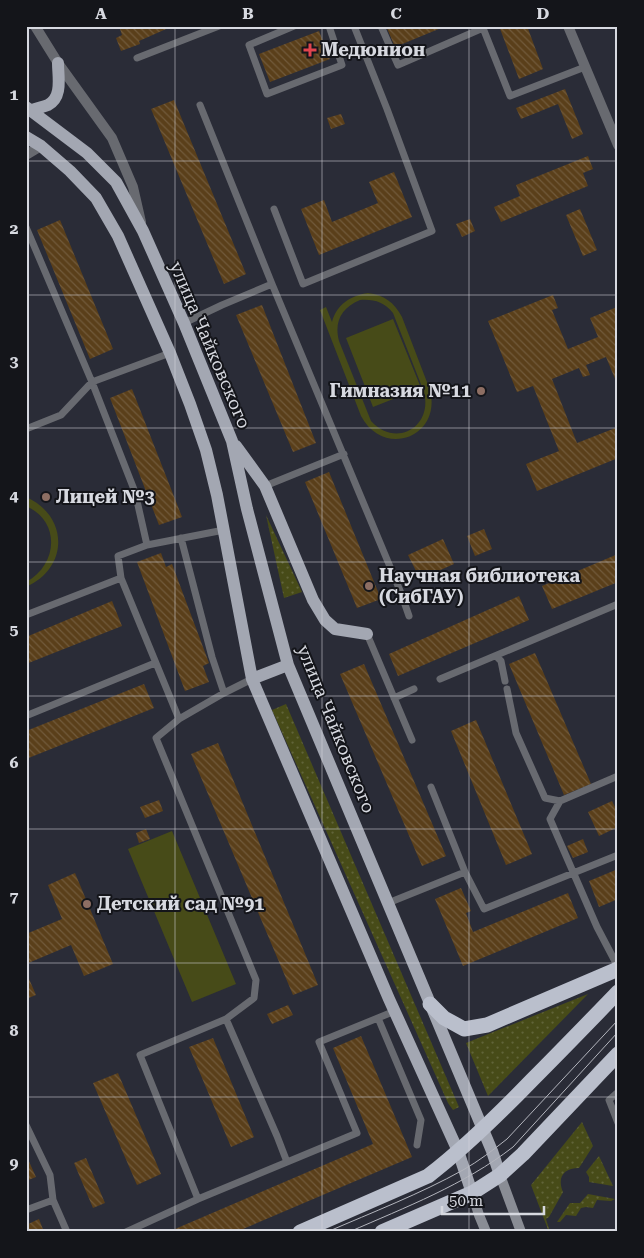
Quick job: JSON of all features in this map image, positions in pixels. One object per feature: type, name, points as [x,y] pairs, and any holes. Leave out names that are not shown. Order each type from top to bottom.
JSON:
[{"type":"highway","points":[[430,1004],[444,1018],[464,1029],[487,1025],[618,968]]},
{"type":"highway","points":[[300,1232],[428,1176],[482,1130],[618,992]]},
{"type":"highway","points":[[382,1232],[472,1193],[500,1175],[523,1154],[618,1054]]},
{"type":"main road","points":[[29,108],[49,104],[55,99],[58,90],[58,63]]},
{"type":"main road","name":"улица Чайковского","points":[[29,108],[87,153],[116,182],[143,230],[184,323],[232,441],[247,509],[288,665],[482,1130],[521,1232]]},
{"type":"main road","points":[[26,137],[41,146],[70,171],[96,198],[118,236],[170,353],[206,450],[224,530],[252,679],[395,1011],[458,1151],[486,1232]]},
{"type":"main road","points":[[232,441],[264,486],[313,600],[325,620],[335,629],[367,634]]},
{"type":"main road","points":[[252,679],[288,665]]},
{"type":"street","points":[[35,26],[58,63],[112,138],[132,187],[143,230]]},
{"type":"street","points":[[568,26],[585,67],[613,122],[618,145]]},
{"type":"street","points":[[26,155],[41,146]]},
{"type":"lane","points":[[137,58],[219,26]]},
{"type":"lane","points":[[294,26],[249,45],[267,94],[342,65],[329,26]]},
{"type":"lane","points":[[274,209],[303,284],[432,230],[354,26]]},
{"type":"lane","points":[[381,26],[398,65],[483,28],[510,96],[585,67]]},
{"type":"lane","points":[[200,105],[409,616]]},
{"type":"lane","points":[[27,230],[92,382],[135,492],[147,545]]},
{"type":"lane","points":[[184,323],[222,304],[272,284]]},
{"type":"lane","points":[[26,429],[61,415],[92,382],[170,353]]},
{"type":"lane","points":[[264,486],[344,454]]},
{"type":"lane","points":[[179,719],[121,578],[118,556],[147,545],[224,530]]},
{"type":"lane","points":[[181,538],[212,657],[224,693]]},
{"type":"lane","points":[[26,615],[121,578]]},
{"type":"lane","points":[[440,679],[618,604]]},
{"type":"lane","points":[[367,634],[412,740]]},
{"type":"lane","points":[[496,656],[501,661],[516,733],[546,798],[560,801],[618,776]]},
{"type":"lane","points":[[28,715],[155,663]]},
{"type":"lane","points":[[198,1199],[140,1055],[226,1020],[254,998],[256,980],[156,738],[179,719],[252,679]]},
{"type":"lane","points":[[394,698],[414,689]]},
{"type":"lane","points":[[432,787],[465,872],[484,909],[618,855]]},
{"type":"lane","points":[[560,801],[550,819],[597,927],[618,968]]},
{"type":"lane","points":[[388,904],[465,872]]},
{"type":"lane","points":[[126,1232],[198,1199],[357,1133],[319,1042],[395,1011]]},
{"type":"lane","points":[[378,1018],[421,1120],[416,1145]]},
{"type":"lane","points":[[226,1020],[287,1162]]},
{"type":"lane","points":[[618,1092],[609,1100],[618,1123]]},
{"type":"lane","points":[[26,1125],[50,1175],[53,1200],[67,1232]]},
{"type":"lane","points":[[26,1210],[53,1200]]},
{"type":"green space","points":[[361,294],[379,295],[392,303],[399,312],[430,390],[431,406],[428,420],[420,430],[409,437],[396,439],[383,437],[371,429],[361,416],[320,310],[326,307],[332,322],[337,310],[345,302]],"holes":[[[365,300],[382,304],[393,313],[424,392],[425,405],[423,416],[418,424],[410,430],[401,433],[391,433],[381,429],[371,421],[339,341],[338,322],[340,316],[353,303]]]},
{"type":"green space","points":[[393,319],[421,388],[373,407],[346,338]]},
{"type":"green space","points":[[26,497],[40,506],[50,516],[56,529],[58,542],[56,555],[50,568],[40,578],[26,587],[26,582],[37,574],[44,565],[51,543],[50,532],[45,522],[37,513],[26,506]]},
{"type":"green space","points":[[266,515],[302,592],[284,598]]},
{"type":"green space","points":[[286,704],[459,1107],[453,1110],[448,1103],[272,710]]},
{"type":"green space","points":[[172,831],[236,984],[192,1002],[128,849]]},
{"type":"green space","points":[[588,994],[488,1096],[466,1043]]},
{"type":"green space","points":[[582,1122],[593,1146],[579,1168],[573,1168],[565,1172],[561,1178],[563,1192],[546,1219],[549,1232],[531,1185]]},
{"type":"green space","points":[[599,1156],[613,1186],[589,1182],[586,1172]]},
{"type":"green space","points":[[588,1194],[615,1199],[611,1201],[597,1200],[593,1208],[581,1208],[576,1216],[566,1215],[560,1222],[557,1222],[570,1203],[580,1203]]},
{"type":"building","points":[[119,26],[173,26],[139,41],[140,44],[121,51],[116,38],[122,35]]},
{"type":"building","points":[[386,26],[446,26],[395,47]]},
{"type":"building","points":[[499,26],[527,26],[543,69],[519,79]]},
{"type":"building","points":[[319,31],[330,59],[270,82],[259,54]]},
{"type":"building","points":[[565,89],[583,134],[572,139],[558,104],[521,119],[516,108]]},
{"type":"building","points":[[174,100],[246,274],[224,284],[151,109]]},
{"type":"building","points":[[341,114],[345,124],[331,129],[327,118]]},
{"type":"building","points":[[588,156],[593,169],[583,173],[588,186],[501,222],[494,207],[520,196],[516,185]]},
{"type":"building","points":[[394,172],[412,217],[319,255],[301,209],[324,200],[332,222],[378,203],[369,182]]},
{"type":"building","points":[[580,209],[597,250],[583,256],[566,215]]},
{"type":"building","points":[[470,219],[475,231],[462,237],[456,224]]},
{"type":"building","points":[[60,220],[113,349],[90,359],[37,230]]},
{"type":"building","points":[[553,295],[558,308],[552,310],[568,349],[598,337],[590,318],[618,308],[618,386],[606,357],[586,365],[590,375],[583,377],[579,368],[552,379],[577,443],[618,427],[618,458],[537,491],[526,464],[559,451],[533,386],[517,392],[488,321]]},
{"type":"building","points":[[262,305],[316,443],[293,452],[236,315]]},
{"type":"building","points":[[132,389],[182,517],[159,525],[110,398]]},
{"type":"building","points":[[329,472],[381,599],[357,608],[305,482]]},
{"type":"building","points":[[484,529],[492,549],[475,556],[467,536]]},
{"type":"building","points":[[443,539],[454,564],[420,579],[408,555]]},
{"type":"building","points":[[161,553],[166,567],[172,564],[209,663],[203,666],[209,682],[185,691],[137,562]]},
{"type":"building","points":[[618,554],[618,582],[552,609],[542,586]]},
{"type":"building","points":[[519,596],[529,620],[398,676],[389,654]]},
{"type":"building","points":[[112,601],[122,626],[26,664],[26,637]]},
{"type":"building","points":[[535,653],[591,784],[564,795],[509,664]]},
{"type":"building","points":[[364,664],[446,856],[422,866],[340,674]]},
{"type":"building","points":[[144,684],[154,708],[26,759],[26,731]]},
{"type":"building","points":[[476,720],[532,854],[506,865],[451,731]]},
{"type":"building","points":[[218,743],[318,985],[293,995],[191,754]]},
{"type":"building","points":[[159,800],[163,811],[145,818],[140,807]]},
{"type":"building","points":[[612,801],[618,813],[618,827],[599,836],[588,812]]},
{"type":"building","points":[[146,829],[150,839],[139,843],[136,833]]},
{"type":"building","points":[[583,839],[588,852],[573,858],[567,846]]},
{"type":"building","points":[[618,869],[618,899],[599,907],[589,881]]},
{"type":"building","points":[[75,873],[113,964],[84,976],[71,945],[26,964],[26,934],[62,919],[48,885]]},
{"type":"building","points":[[461,888],[471,911],[466,913],[473,932],[568,893],[578,918],[463,966],[435,899]]},
{"type":"building","points":[[26,972],[36,995],[26,999]]},
{"type":"building","points":[[288,1005],[293,1015],[272,1024],[267,1014]]},
{"type":"building","points":[[361,1036],[412,1157],[236,1232],[168,1232],[373,1144],[333,1048]]},
{"type":"building","points":[[213,1038],[254,1137],[231,1147],[189,1047]]},
{"type":"building","points":[[118,1073],[161,1174],[137,1185],[93,1083]]},
{"type":"building","points":[[26,1155],[36,1177],[26,1181]]},
{"type":"building","points":[[86,1158],[105,1203],[93,1208],[74,1163]]},
{"type":"building","points":[[39,1219],[44,1232],[26,1232],[26,1225]]},
{"type":"tram line","points":[[327,1232],[430,1187],[463,1170],[486,1155],[507,1139],[618,1020]]},
{"type":"tram line","points":[[349,1232],[455,1184],[494,1161],[513,1147],[618,1032]]},
{"type":"place","name":"Медюнион","points":[[310,50]]},
{"type":"place","name":"Гимназия №11","points":[[481,391]]},
{"type":"place","name":"Лицей №3","points":[[46,497]]},
{"type":"place","name":"Научная библиотека (СибГАУ)","points":[[369,586]]},
{"type":"place","name":"Детский сад №91","points":[[87,904]]}]
